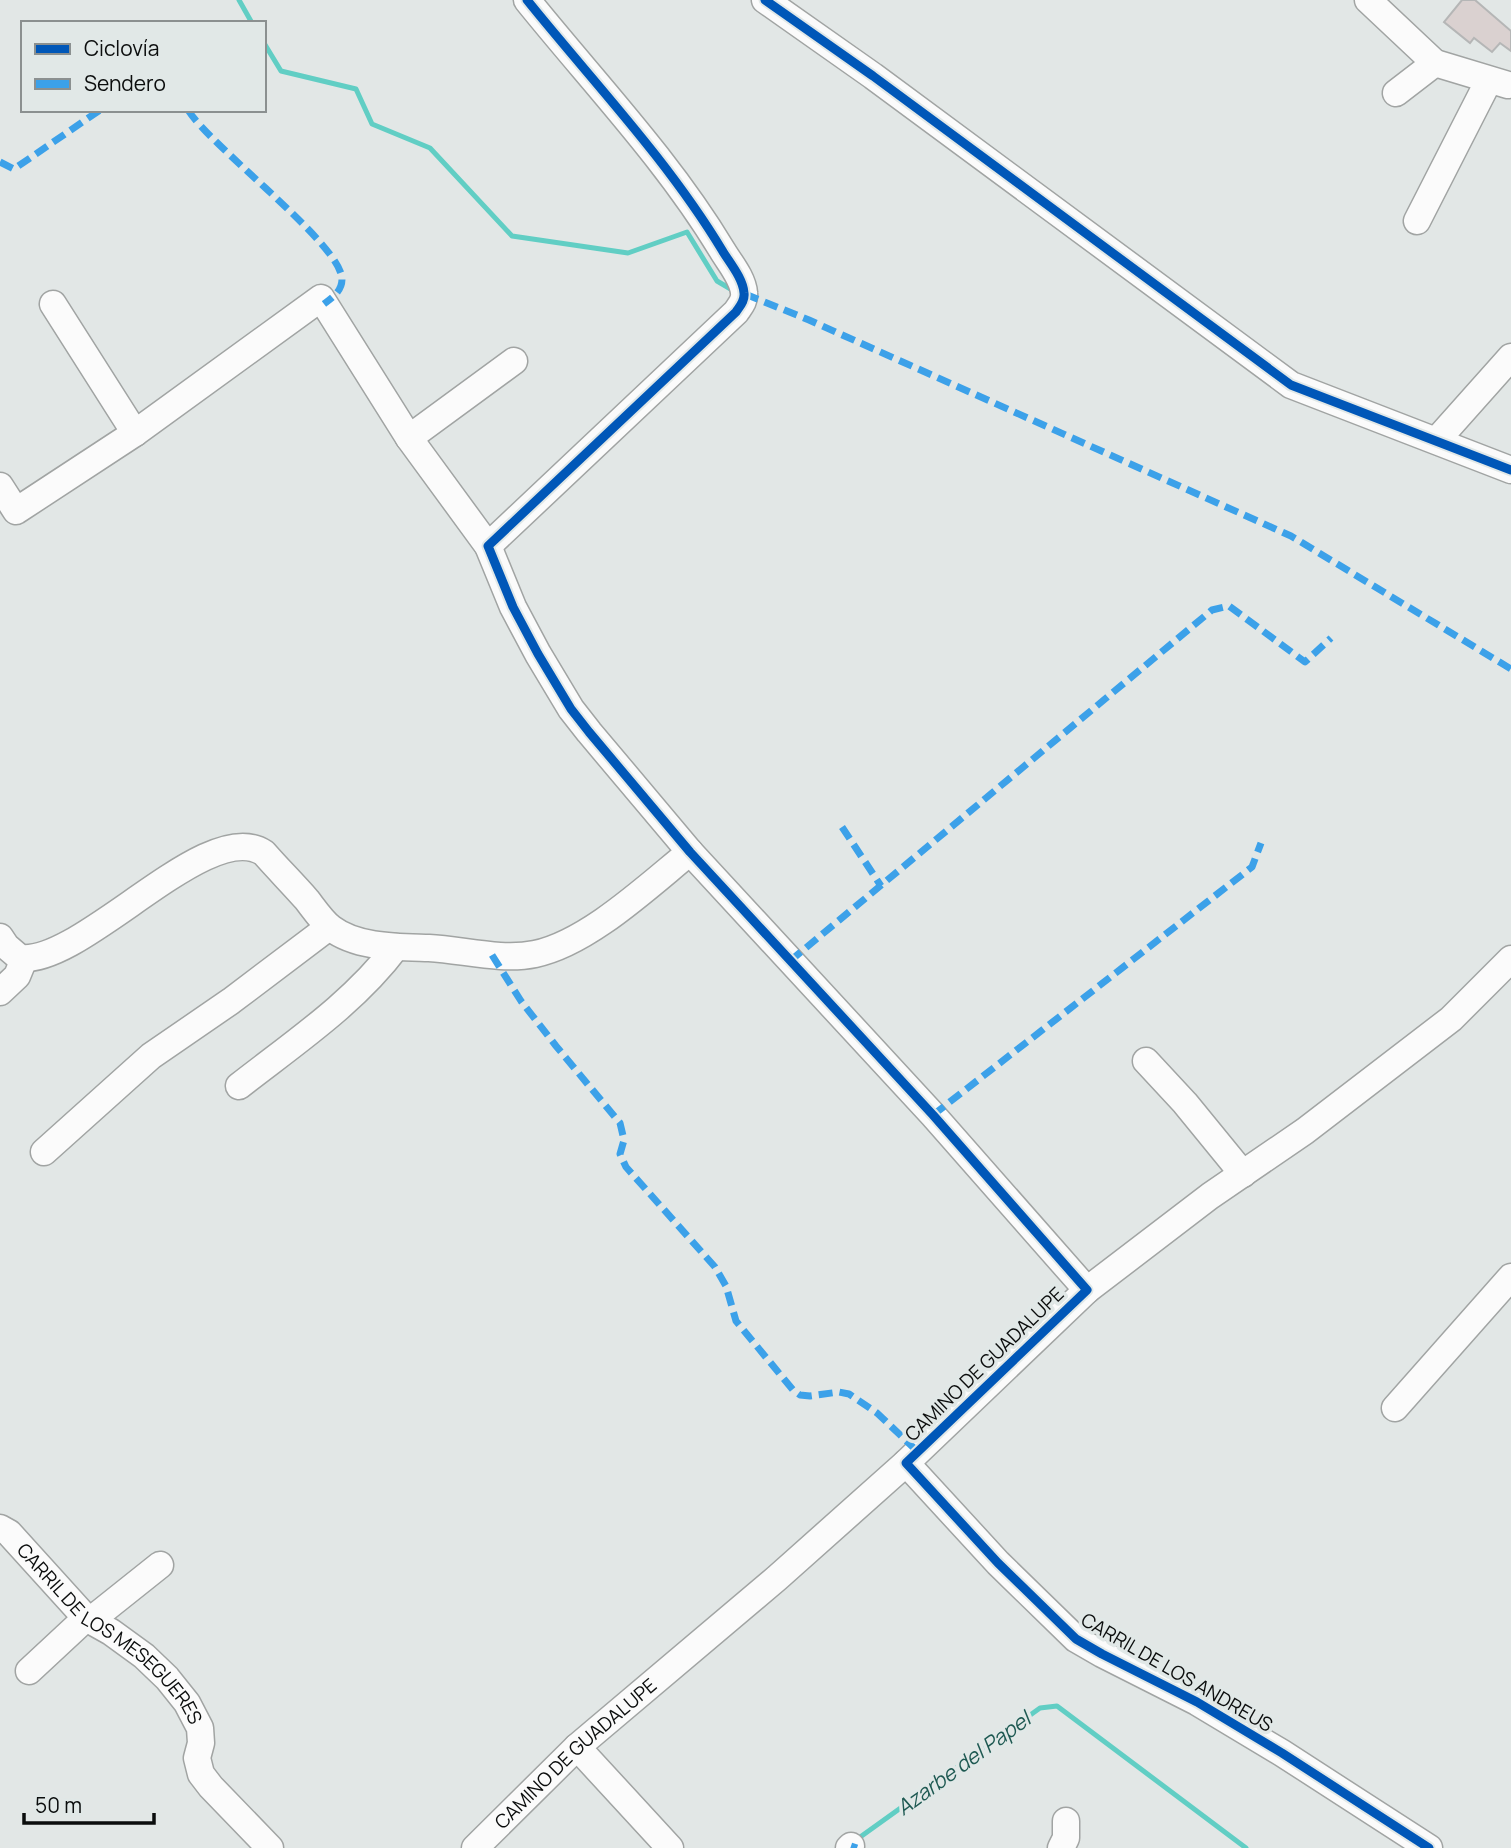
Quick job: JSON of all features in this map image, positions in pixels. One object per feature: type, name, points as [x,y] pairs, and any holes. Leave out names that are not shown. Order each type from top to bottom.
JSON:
[{"type":"street","points":[[488,546],[736,312],[743,303],[745,294],[718,244],[669,172],[527,0]]},
{"type":"street","points":[[765,0],[884,84],[1291,385],[1511,470]]},
{"type":"street","points":[[1368,0],[1435,63],[1505,84],[1417,221]]},
{"type":"street","points":[[1396,93],[1435,63]]},
{"type":"street","points":[[0,486],[16,512],[135,433],[321,298],[409,438],[488,546],[513,607],[571,709],[690,852],[933,1115],[1087,1290]]},
{"type":"street","points":[[54,304],[135,433]]},
{"type":"street","points":[[1437,440],[1511,357]]},
{"type":"street","points":[[409,438],[514,361]]},
{"type":"street","points":[[0,937],[15,955],[24,959],[39,957],[56,950],[188,867],[223,850],[244,845],[254,846],[264,853],[329,927],[357,940],[396,947],[512,956],[534,954],[552,949],[585,932],[619,909],[690,852]]},
{"type":"street","points":[[44,1152],[151,1056],[231,1001],[329,927]]},
{"type":"street","points":[[239,1086],[348,999],[379,969],[396,947]]},
{"type":"street","points":[[0,992],[17,976],[24,959]]},
{"type":"street","name":"CAMINO DE GUADALUPE","points":[[475,1848],[578,1747],[777,1578],[906,1463],[1087,1290],[1242,1174],[1305,1131],[1451,1019],[1511,959]]},
{"type":"street","points":[[1146,1061],[1185,1103],[1242,1174]]},
{"type":"street","points":[[1395,1408],[1511,1277]]},
{"type":"street","name":"CARRIL DE LOS ANDREUS","points":[[906,1463],[998,1563],[1076,1639],[1197,1702],[1282,1753],[1429,1848]]},
{"type":"street","name":"CARRIL DE LOS MESEGUERES","points":[[0,1528],[17,1542],[88,1619],[144,1656],[180,1695],[200,1728],[201,1743],[197,1758],[201,1774],[270,1848]]},
{"type":"street","points":[[29,1671],[88,1619],[160,1565]]},
{"type":"street","points":[[578,1747],[670,1848]]},
{"type":"street","points":[[1061,1848],[1066,1838],[1066,1821]]},
{"type":"building","points":[[1462,0],[1475,0],[1511,31],[1511,51],[1500,43],[1492,52],[1474,38],[1470,43],[1444,22]]},
{"type":"waterway","points":[[239,0],[251,21]]},
{"type":"waterway","points":[[266,46],[281,71],[356,89],[372,124],[430,148],[512,236],[628,253],[687,232],[717,281],[734,291]]},
{"type":"waterway","name":"Azarbe del Papel","points":[[856,1840],[1040,1708],[1057,1706],[1246,1848]]},
{"type":"marked path","points":[[0,162],[14,169],[97,112]]},
{"type":"marked path","points":[[190,112],[222,148],[299,220],[336,263],[342,283],[324,304]]},
{"type":"marked path","points":[[745,294],[809,320],[1291,536],[1511,669]]},
{"type":"marked path","points":[[790,961],[1212,610],[1229,606],[1305,662],[1331,638]]},
{"type":"marked path","points":[[842,827],[881,886]]},
{"type":"marked path","points":[[933,1115],[1252,867],[1261,843]]},
{"type":"marked path","points":[[492,955],[521,1001],[620,1123],[624,1140],[620,1154],[626,1167],[715,1267],[726,1286],[736,1321],[793,1390],[800,1395],[810,1396],[839,1392],[849,1394],[877,1413],[917,1451]]},
{"type":"marked path","points":[[851,1846],[857,1848]]},
{"type":"cycle path","points":[[527,0],[678,184],[735,270],[744,296],[736,312],[488,546],[513,607],[571,709],[589,732],[690,852],[933,1115],[1087,1290],[906,1463],[998,1563],[1076,1639],[1197,1702],[1282,1753],[1429,1848]]},
{"type":"cycle path","points":[[765,0],[873,76],[1291,385],[1511,470]]}]
